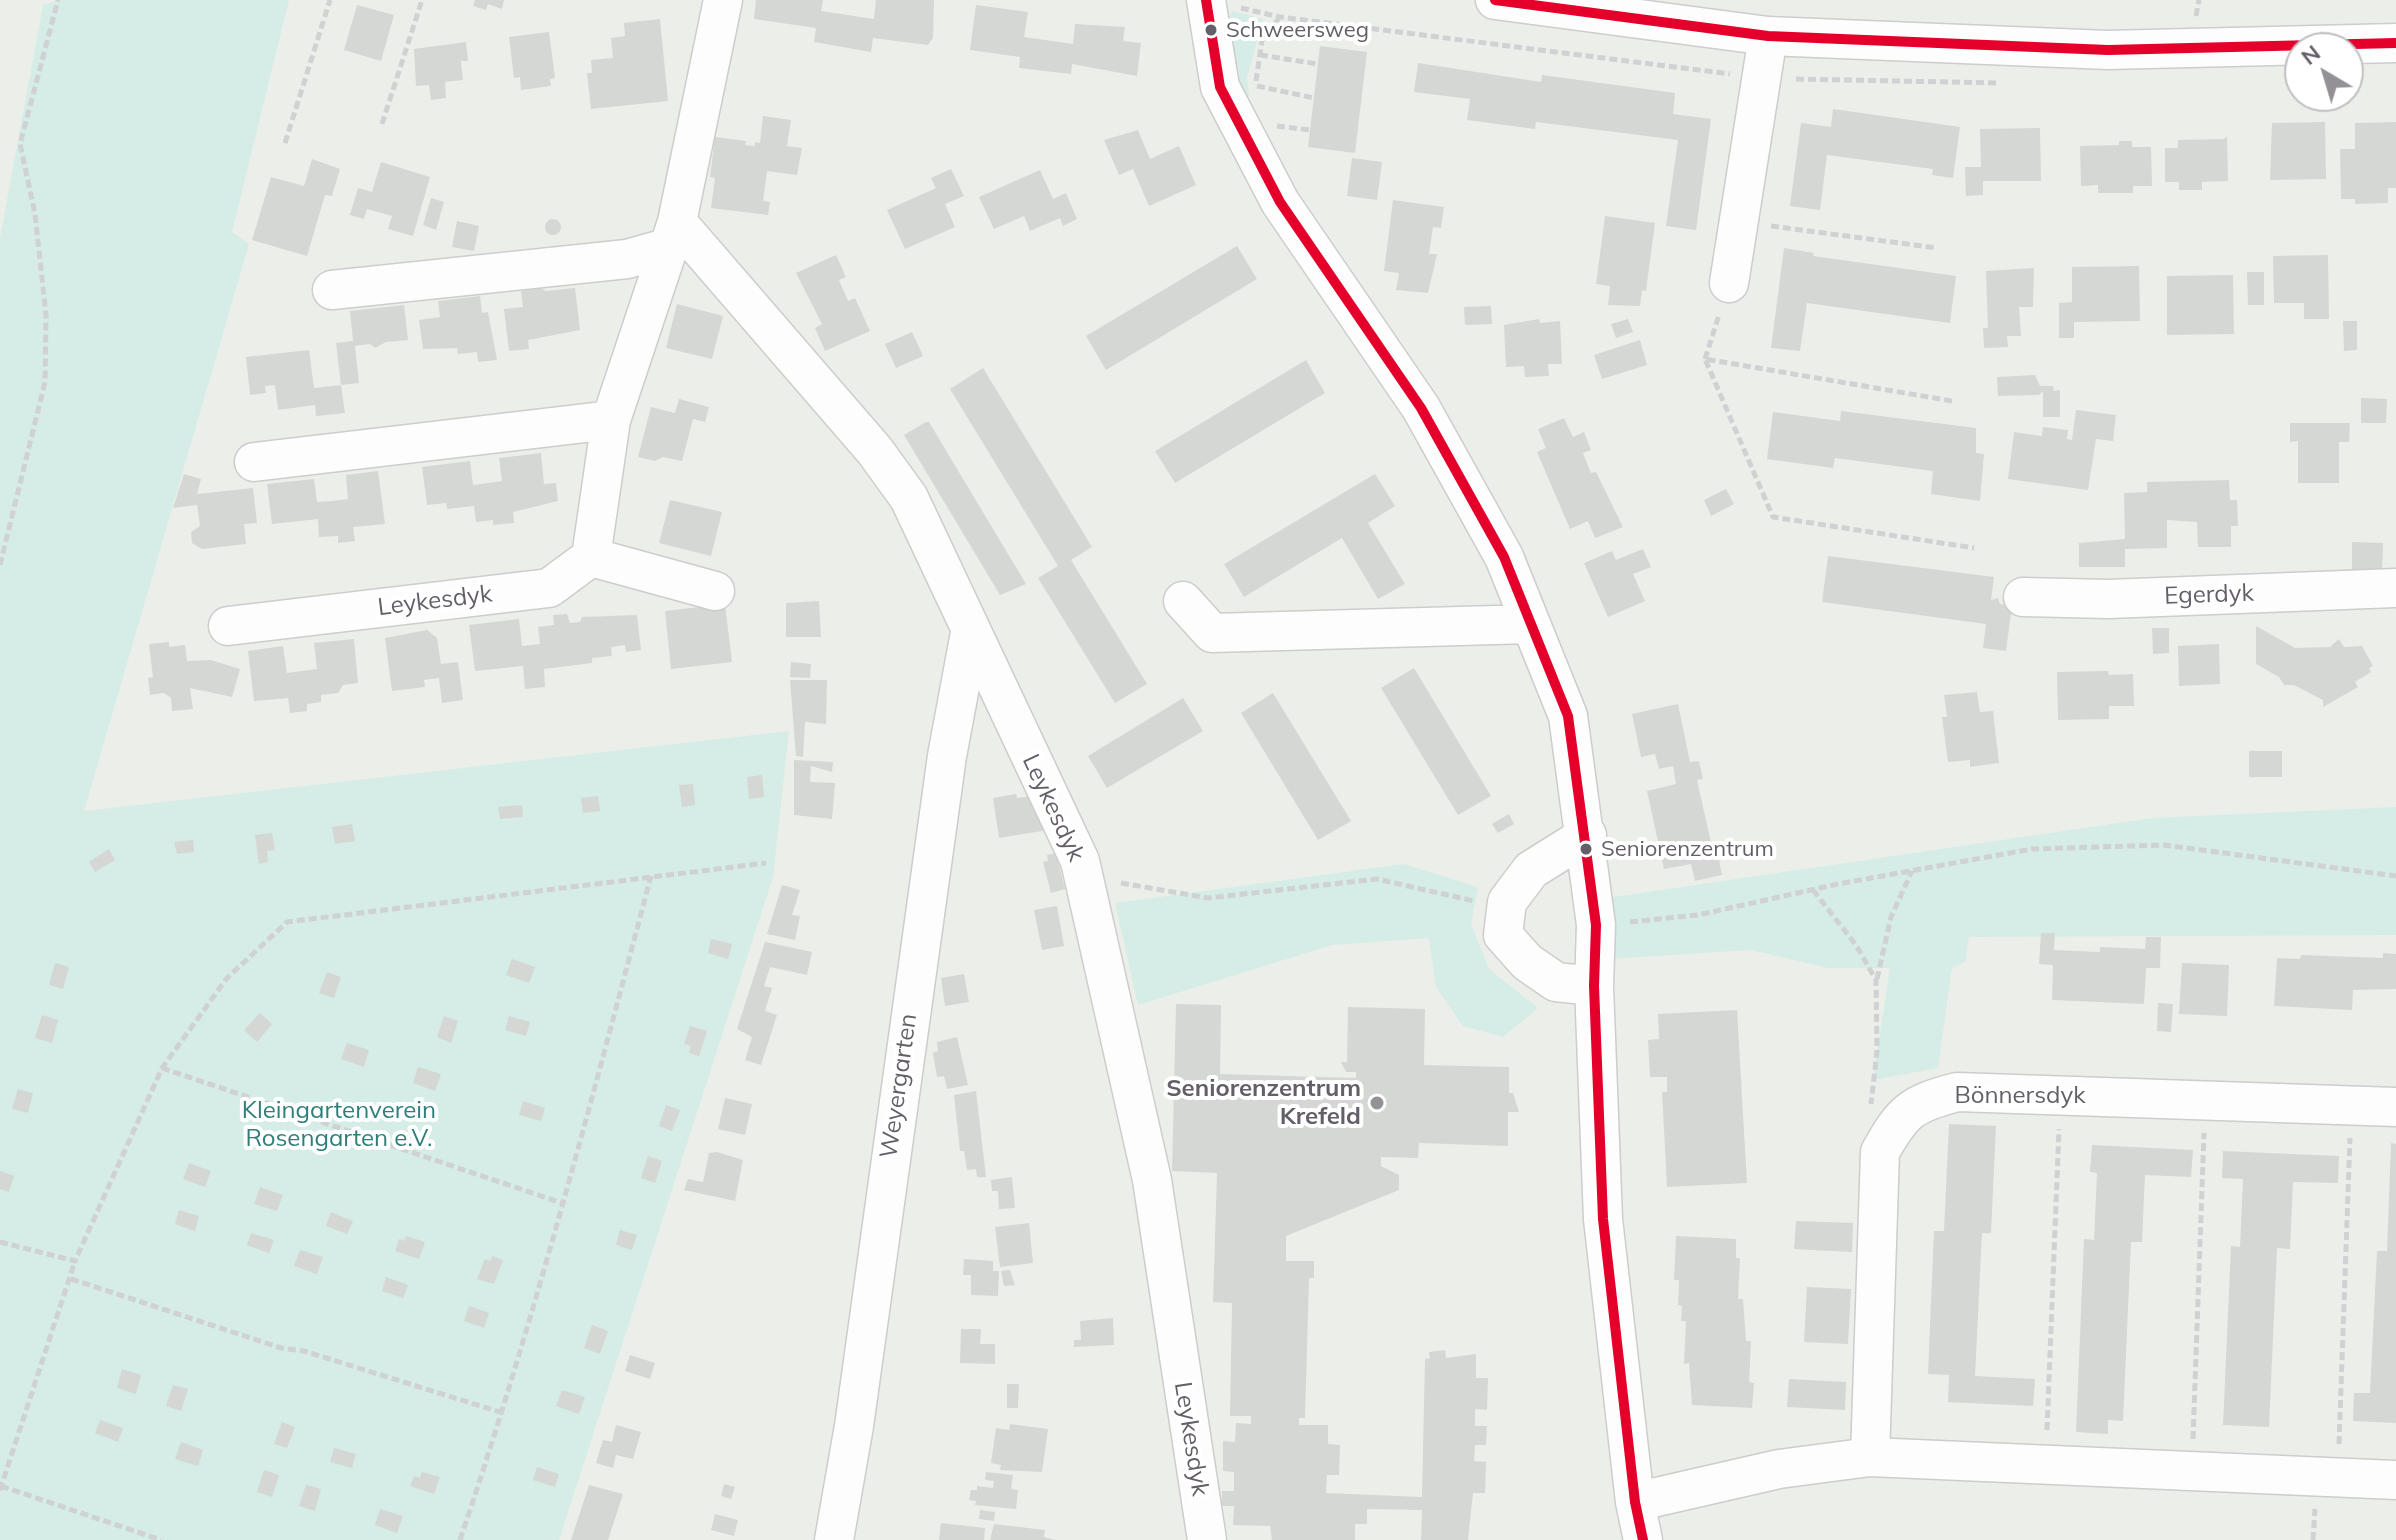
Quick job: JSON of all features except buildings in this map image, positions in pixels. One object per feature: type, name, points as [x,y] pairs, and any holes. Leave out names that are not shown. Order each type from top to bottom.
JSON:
[{"type":"street","points":[[715,591],[591,557],[611,420],[671,235],[723,0]]},
{"type":"street","points":[[1206,0],[1220,87],[1280,202],[1421,408],[1504,557],[1568,716],[1587,835],[1596,925],[1594,986],[1603,1219],[1635,1502],[1643,1540]]},
{"type":"street","points":[[1499,0],[1768,36],[2108,50],[2396,43]]},
{"type":"street","points":[[1729,283],[1768,36]]},
{"type":"street","points":[[332,290],[627,259],[671,235]]},
{"type":"street","name":"Leykesdyk","points":[[671,235],[875,451],[909,498],[1080,861],[1152,1180],[1207,1540]]},
{"type":"street","points":[[254,462],[611,420]]},
{"type":"street","name":"Leykesdyk","points":[[228,626],[549,588],[591,557]]},
{"type":"street","name":"Egerdyk","points":[[2023,597],[2108,599],[2396,588]]},
{"type":"street","points":[[1183,601],[1212,633],[1531,624]]},
{"type":"street","name":"Weyergarten","points":[[834,1540],[854,1426],[947,756],[970,633]]},
{"type":"street","points":[[1587,835],[1531,870],[1507,902],[1503,935],[1527,962],[1556,982],[1594,986]]},
{"type":"street","name":"Bönnersdyk","points":[[1880,1152],[1896,1123],[1920,1101],[1957,1092],[2396,1107]]},
{"type":"street","points":[[1870,1457],[1880,1152]]},
{"type":"street","points":[[1635,1502],[1779,1469],[1870,1457],[2396,1480]]},
{"type":"path","points":[[0,565],[45,382],[46,315],[37,228],[20,144],[58,0]]},
{"type":"path","points":[[285,143],[330,0]]},
{"type":"path","points":[[382,124],[422,0]]},
{"type":"path","points":[[1260,55],[1318,64]]},
{"type":"path","points":[[1256,86],[1314,98]]},
{"type":"path","points":[[1264,124],[1310,130]]},
{"type":"path","points":[[1739,221],[1937,248]]},
{"type":"path","points":[[1729,283],[1705,359],[1773,517],[1974,548]]},
{"type":"path","points":[[1705,359],[1952,401]]},
{"type":"path","points":[[1596,925],[1698,915],[2032,849],[2164,845],[2396,876]]},
{"type":"path","points":[[161,1540],[1,1488],[75,1261],[162,1068],[227,978],[287,922],[766,863]]},
{"type":"path","points":[[1880,1152],[1870,1098],[1877,1051],[1876,980],[1891,917],[1912,871]]},
{"type":"path","points":[[460,1540],[503,1413],[565,1204],[651,876]]},
{"type":"path","points":[[1083,876],[1208,898],[1377,879],[1475,901],[1507,902]]},
{"type":"path","points":[[1813,890],[1856,945],[1876,980]]},
{"type":"path","points":[[162,1068],[565,1204]]},
{"type":"path","points":[[2046,1465],[2060,1096]]},
{"type":"path","points":[[2191,1471],[2205,1100]]},
{"type":"path","points":[[2338,1477],[2351,1105]]},
{"type":"path","points":[[0,1242],[75,1261]]},
{"type":"path","points":[[71,1279],[281,1348],[304,1351],[503,1413]]},
{"type":"green space","name":"Kleingartenverein Rosengarten e.V.","points":[[60,0],[289,0],[232,232],[249,244],[84,811],[789,731],[773,877],[559,1540],[0,1540],[0,238],[43,5]]},
{"type":"green space","points":[[1233,11],[1263,19],[1247,78],[1249,96],[1244,98],[1230,58],[1228,18]]},
{"type":"green space","points":[[2396,807],[2396,935],[1969,937],[1965,962],[1952,968],[1938,1068],[1873,1080],[1890,968],[1828,968],[1751,950],[1607,959],[1607,898],[2152,818]]},
{"type":"green space","points":[[1404,864],[1478,887],[1471,924],[1489,969],[1538,1008],[1503,1037],[1463,1026],[1436,987],[1429,938],[1332,945],[1138,1005],[1115,903]]},
{"type":"transit line","points":[[1206,0],[1220,87],[1280,202],[1421,408],[1504,557],[1568,716],[1596,925],[1594,986],[1603,1219],[1635,1502],[1643,1540]]},
{"type":"transit line","points":[[1495,0],[1768,36],[2108,50],[2396,43]]},
{"type":"place","name":"Schweersweg","points":[[1211,30]]},
{"type":"place","name":"Seniorenzentrum","points":[[1586,849]]},
{"type":"place","name":"Seniorenzentrum Krefeld","points":[[1377,1103]]}]
